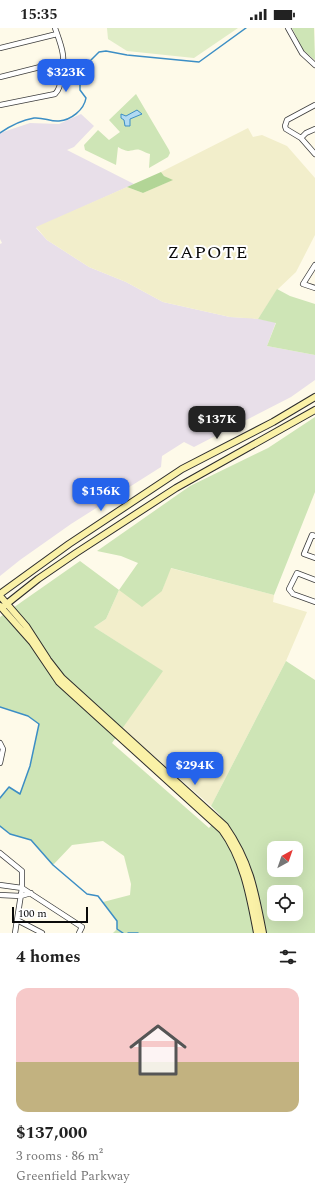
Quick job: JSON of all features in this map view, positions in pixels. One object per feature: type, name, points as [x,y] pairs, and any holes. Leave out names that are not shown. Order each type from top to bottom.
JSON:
[{"type":"main road","points":[[263,933],[251,877],[236,841],[62,678],[48,660],[36,639],[2,607],[0,595],[69,544],[182,469],[252,433],[315,397]]},
{"type":"main road","points":[[2,607],[76,553],[176,488],[315,410]]},
{"type":"main road","points":[[252,433],[257,443]]},
{"type":"main road","points":[[223,828],[248,885],[258,933]]},
{"type":"street","points":[[0,105],[54,94],[59,90],[64,61],[55,28]]},
{"type":"street","points":[[288,28],[302,53],[315,65]]},
{"type":"street","points":[[0,48],[57,34]]},
{"type":"street","points":[[0,77],[64,61]]},
{"type":"street","points":[[315,105],[287,120],[285,123],[286,129],[301,138],[315,154]]},
{"type":"street","points":[[301,138],[306,133],[315,129]]},
{"type":"street","points":[[315,265],[303,284],[315,288]]},
{"type":"street","points":[[315,536],[312,535],[304,554],[315,558]]},
{"type":"street","points":[[315,580],[297,573],[289,589],[293,594],[315,602]]},
{"type":"street","points":[[0,742],[3,749],[0,763]]},
{"type":"street","points":[[0,853],[22,871],[22,896],[15,933]]},
{"type":"street","points":[[0,885],[22,888],[31,893],[82,927],[79,933]]},
{"type":"street","points":[[0,895],[22,896],[31,893]]},
{"type":"street","points":[[17,920],[42,933]]},
{"type":"shaded area","points":[[81,114],[94,126],[74,147],[67,150],[134,184],[36,228],[47,240],[89,267],[126,282],[163,302],[230,317],[252,318],[276,322],[267,346],[315,355],[315,380],[291,397],[194,447],[184,442],[162,456],[161,467],[71,524],[0,576],[0,244],[2,243],[0,239],[0,133],[30,123],[59,124]]},
{"type":"shaded area","points":[[248,128],[253,137],[262,135],[287,146],[315,178],[315,235],[296,272],[277,290],[258,319],[230,317],[163,302],[126,282],[89,267],[47,240],[36,227],[127,187],[143,193],[172,180],[164,176],[161,172]]},
{"type":"shaded area","points":[[170,568],[274,595],[273,602],[307,612],[286,661],[211,806],[122,728],[162,671],[94,627],[106,619],[119,590],[162,591]]},
{"type":"green space","points":[[107,28],[238,28],[194,58],[127,51],[108,39]]},
{"type":"green space","points":[[292,28],[314,28],[315,60],[303,50]]},
{"type":"green space","points":[[136,94],[169,150],[170,153],[168,157],[149,168],[150,154],[140,150],[126,151],[118,147],[116,165],[85,150],[84,145],[98,130],[109,140],[120,132],[109,120]]},
{"type":"green space","points":[[161,172],[164,176],[173,180],[143,193],[127,187]]},
{"type":"green space","points":[[277,289],[290,296],[315,304],[315,355],[267,346],[276,323],[258,319]]},
{"type":"green space","points":[[315,417],[315,492],[274,595],[171,568],[162,591],[142,607],[119,590],[138,563],[121,556],[97,551],[190,486],[268,448]]},
{"type":"green space","points":[[80,561],[119,590],[106,619],[94,627],[163,671],[112,743],[209,828],[220,815],[211,806],[286,661],[315,680],[315,933],[113,933],[117,929],[117,921],[103,902],[130,895],[131,884],[124,856],[103,841],[72,845],[53,865],[31,840],[10,834],[0,826],[0,798],[9,787],[20,793],[30,766],[39,724],[28,716],[0,707],[0,617]]},
{"type":"water","points":[[137,110],[142,114],[130,119],[130,126],[125,126],[124,120],[121,118],[121,114],[126,116]]},
{"type":"waterway","points":[[0,133],[16,124],[30,119],[37,118],[59,121],[68,119],[76,114],[83,107],[86,98],[80,90],[80,80],[89,62],[99,52],[106,51],[127,55],[199,62],[246,28]]},
{"type":"waterway","points":[[0,707],[28,716],[39,724],[30,766],[20,794],[9,787],[0,798]]},
{"type":"waterway","points":[[0,826],[10,834],[31,840],[53,865],[87,894],[98,896],[117,921],[117,929],[123,933]]},
{"type":"waterway","points":[[128,933],[138,933]]},
{"type":"district","name":"ZAPOTE","points":[[208,252]]}]
